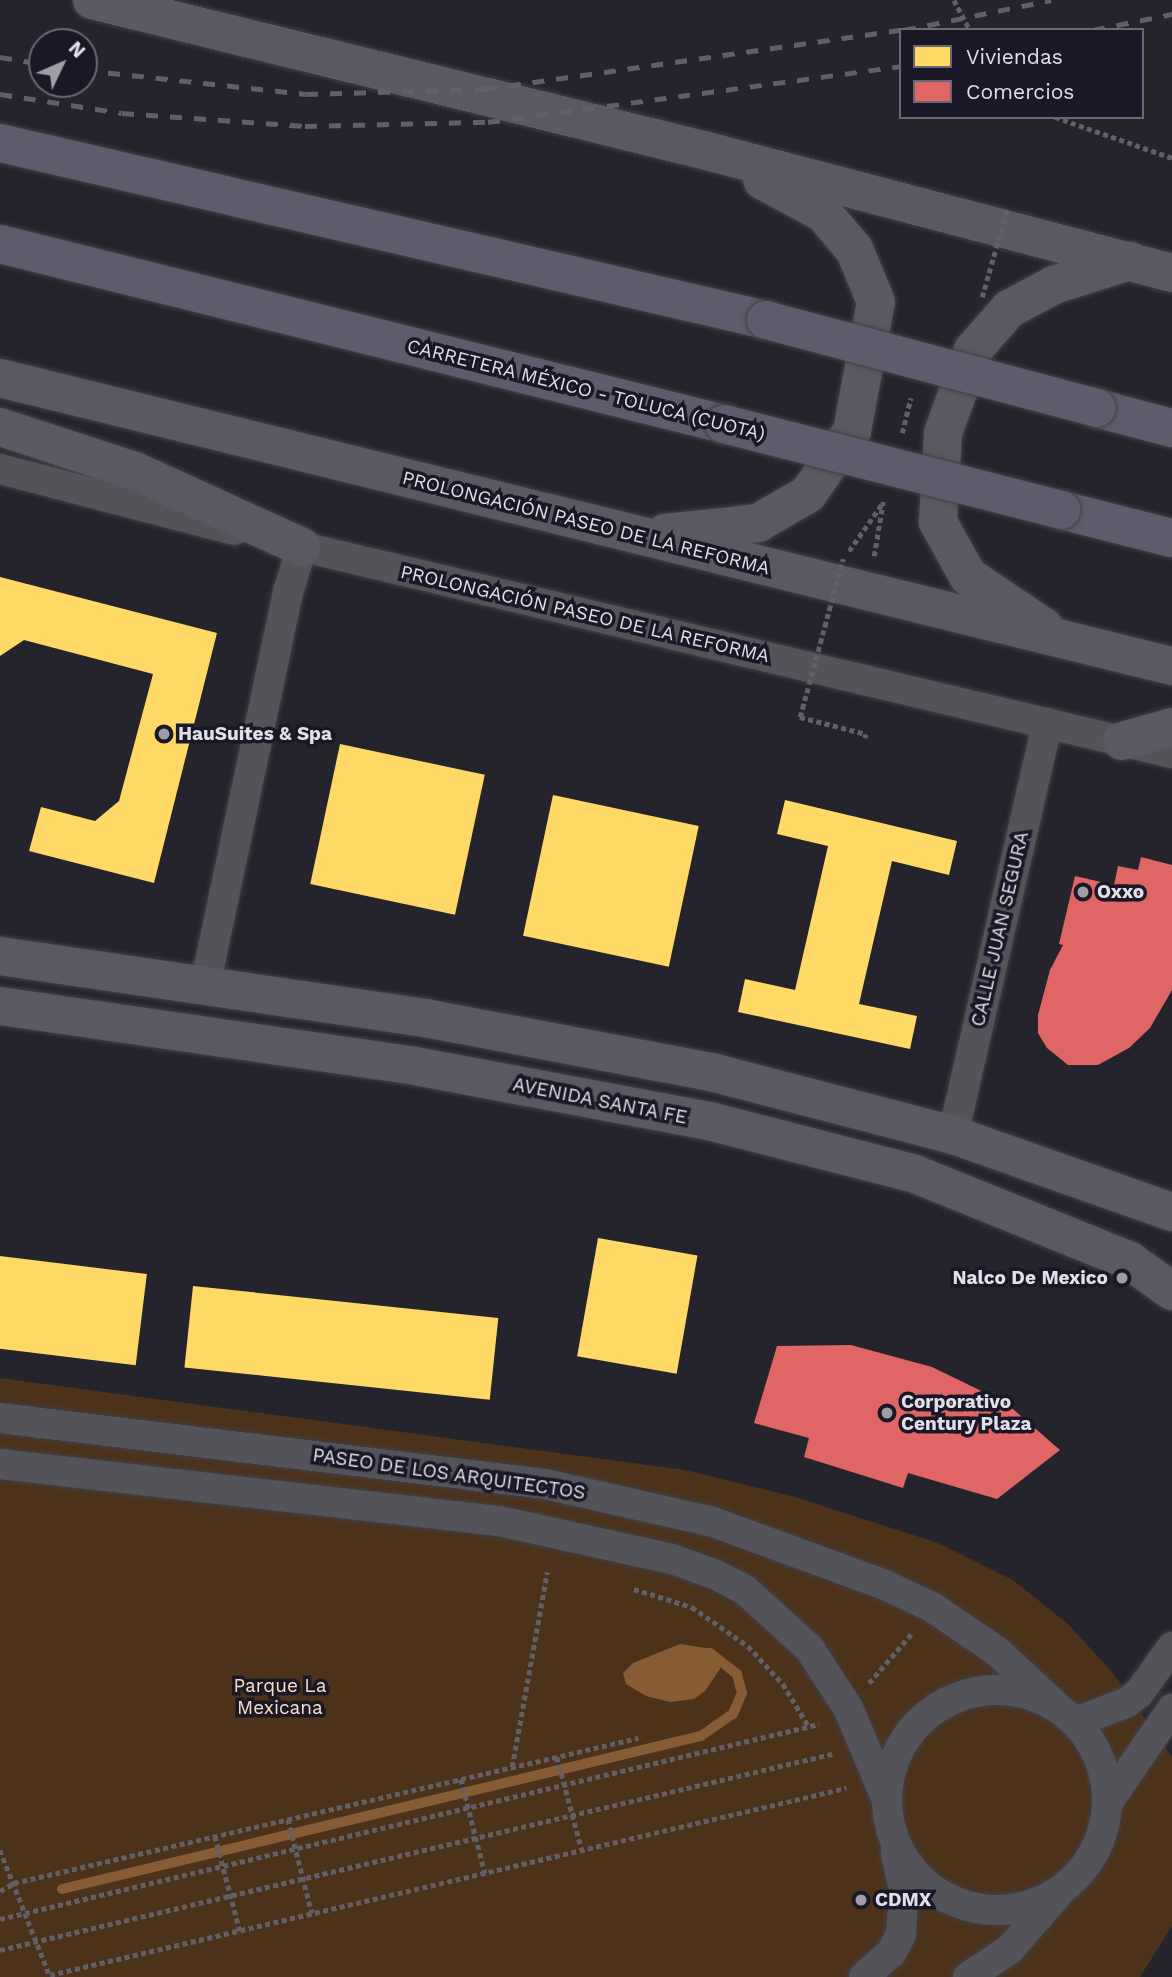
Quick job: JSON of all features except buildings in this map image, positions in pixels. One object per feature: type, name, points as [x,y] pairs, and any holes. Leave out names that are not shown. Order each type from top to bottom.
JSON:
[{"type":"highway","points":[[0,143],[766,320],[1172,428]]},
{"type":"highway","name":"CARRETERA MÉXICO - TOLUCA (CUOTA)","points":[[0,244],[1172,538]]},
{"type":"main road","points":[[92,0],[707,151],[1172,273]]},
{"type":"main road","points":[[639,536],[758,523],[808,494],[852,431],[874,315],[876,302],[854,249],[823,213],[707,151]]},
{"type":"main road","points":[[1065,641],[968,576],[938,522],[943,433],[973,350],[1009,309],[1054,285],[1130,261]]},
{"type":"main road","name":"PROLONGACIÓN PASEO DE LA REFORMA","points":[[0,378],[1172,666]]},
{"type":"main road","points":[[0,427],[135,471],[302,547]]},
{"type":"main road","points":[[1122,741],[1172,727]]},
{"type":"main road","points":[[0,956],[425,1018],[715,1073],[953,1135],[1172,1212]]},
{"type":"main road","name":"AVENIDA SANTA FE","points":[[0,1006],[415,1066],[713,1122],[915,1174],[1130,1261],[1172,1291]]},
{"type":"street","name":"PROLONGACIÓN PASEO DE LA REFORMA","points":[[0,470],[302,547],[1172,753]]},
{"type":"street","points":[[205,986],[289,589],[302,547]]},
{"type":"street","name":"CALLE JUAN SEGURA","points":[[953,1135],[1047,723]]},
{"type":"street","name":"PASEO DE LOS ARQUITECTOS","points":[[0,1418],[545,1484],[713,1522],[848,1570],[932,1607],[998,1652],[1065,1714]]},
{"type":"street","name":"PASEO DE LOS ARQUITECTOS","points":[[0,1464],[499,1521],[672,1559],[714,1574],[745,1590],[809,1648],[848,1707],[886,1798]]},
{"type":"street","points":[[1065,1714],[1126,1703],[1139,1693],[1172,1647]]},
{"type":"street","points":[[864,1977],[891,1952],[901,1934],[904,1889],[886,1798],[892,1764],[908,1733],[933,1709],[964,1694],[998,1689],[1032,1695],[1065,1714],[1097,1755],[1108,1802],[1102,1836],[1086,1867],[1061,1890],[1009,1950],[968,1977]]},
{"type":"street","points":[[1108,1802],[1172,1709]]},
{"type":"street","points":[[891,1833],[906,1864],[931,1888],[962,1904],[996,1910],[1030,1906],[1061,1890]]},
{"type":"path","points":[[954,0],[969,28]]},
{"type":"path","points":[[1061,119],[1172,158]]},
{"type":"path","points":[[982,297],[1007,210]]},
{"type":"path","points":[[865,736],[800,717],[843,559],[883,503],[872,560]]},
{"type":"path","points":[[512,1767],[547,1572]]},
{"type":"path","points":[[634,1589],[692,1607],[748,1646],[783,1684],[810,1727]]},
{"type":"path","points":[[861,1692],[918,1626]]},
{"type":"path","points":[[0,1919],[827,1722]]},
{"type":"path","points":[[0,1891],[14,1883],[638,1738]]},
{"type":"path","points":[[0,1950],[837,1753]]},
{"type":"path","points":[[557,1757],[582,1850]]},
{"type":"path","points":[[461,1779],[485,1873]]},
{"type":"path","points":[[0,1850],[50,1976],[847,1787]]},
{"type":"path","points":[[288,1819],[312,1913]]},
{"type":"path","points":[[215,1836],[240,1931]]},
{"type":"green space","name":"Parque La Mexicana","points":[[0,1378],[685,1470],[792,1496],[938,1543],[1013,1580],[1068,1624],[1113,1673],[1172,1757],[1172,1926],[1140,1977],[0,1977]]},
{"type":"shaded area","points":[[680,1644],[712,1649],[709,1659],[719,1663],[720,1669],[705,1691],[694,1699],[670,1702],[646,1696],[626,1684],[623,1673],[633,1663]]},
{"type":"waterway","points":[[62,1889],[701,1736],[733,1714],[742,1693],[737,1674],[710,1653]]},
{"type":"railway","points":[[914,28],[1051,0]]},
{"type":"railway","points":[[1103,28],[1172,14]]},
{"type":"railway","points":[[98,72],[306,94],[485,89],[899,30]]},
{"type":"railway","points":[[0,57],[28,62]]},
{"type":"railway","points":[[0,94],[122,113],[305,126],[488,122],[899,66]]},
{"type":"place","name":"HauSuites & Spa","points":[[164,734]]},
{"type":"place","name":"Oxxo","points":[[1083,892]]},
{"type":"place","name":"Nalco De Mexico","points":[[1122,1278]]},
{"type":"place","name":"Corporativo Century Plaza","points":[[887,1413]]},
{"type":"place","name":"CDMX","points":[[861,1900]]}]
